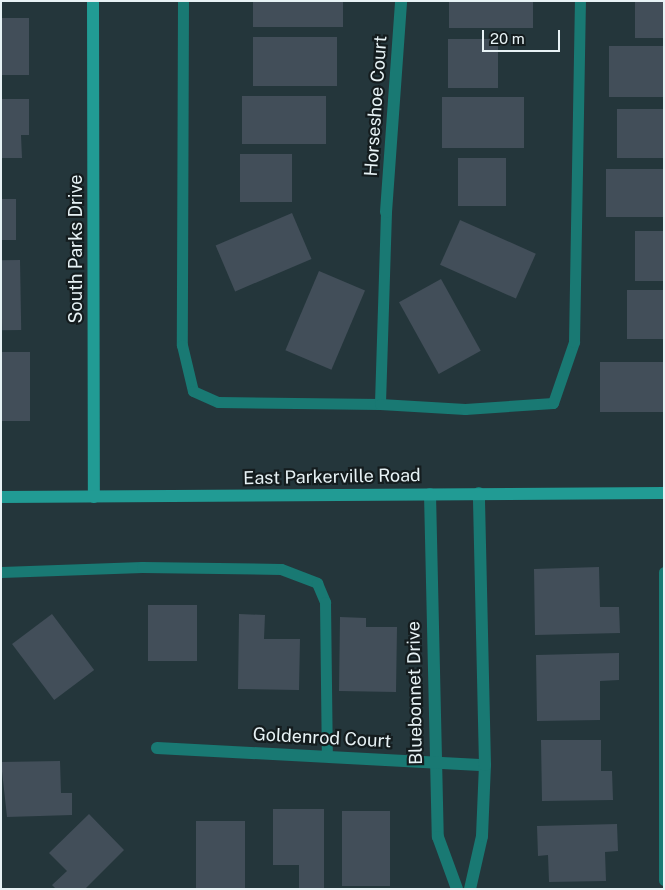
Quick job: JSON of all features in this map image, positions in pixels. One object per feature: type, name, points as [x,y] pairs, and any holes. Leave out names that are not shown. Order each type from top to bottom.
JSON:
[{"type":"main road","name":"South Parks Drive","points":[[93,1],[94,497]]},
{"type":"main road","name":"East Parkerville Road","points":[[1,497],[664,493]]},
{"type":"street","name":"Horseshoe Court","points":[[386,212],[400,1]]},
{"type":"street","points":[[470,889],[482,836],[485,765],[479,493]]},
{"type":"street","name":"Bluebonnet Drive","points":[[430,494],[433,762],[438,837],[457,889]]},
{"type":"street","name":"Goldenrod Court","points":[[157,748],[327,755],[485,765]]},
{"type":"lane","points":[[183,1],[182,345],[193,391],[218,402],[380,404],[465,409],[553,403],[574,342],[580,1]]},
{"type":"lane","points":[[380,404],[386,212]]},
{"type":"lane","points":[[1,572],[102,567],[281,569],[317,584],[325,602],[327,755]]},
{"type":"lane","points":[[664,572],[664,880]]},
{"type":"building","points":[[253,1],[343,1],[343,27],[253,27]]},
{"type":"building","points":[[449,1],[533,1],[533,28],[449,28]]},
{"type":"building","points":[[635,1],[664,1],[664,38],[635,38]]},
{"type":"building","points":[[1,18],[29,18],[29,75],[1,75]]},
{"type":"building","points":[[253,37],[337,37],[337,86],[253,86]]},
{"type":"building","points":[[448,39],[498,39],[498,88],[448,88]]},
{"type":"building","points":[[609,46],[664,46],[664,97],[609,97]]},
{"type":"building","points":[[242,96],[326,96],[326,144],[242,144]]},
{"type":"building","points":[[442,97],[524,97],[524,148],[442,148]]},
{"type":"building","points":[[1,99],[29,99],[29,135],[21,135],[22,158],[1,158]]},
{"type":"building","points":[[617,109],[664,109],[664,158],[617,158]]},
{"type":"building","points":[[240,154],[292,154],[292,202],[240,202]]},
{"type":"building","points":[[458,158],[506,158],[506,206],[458,206]]},
{"type":"building","points":[[606,169],[664,169],[664,217],[606,217]]},
{"type":"building","points":[[1,199],[16,199],[16,240],[1,240]]},
{"type":"building","points":[[292,213],[312,259],[235,291],[216,245]]},
{"type":"building","points":[[460,220],[536,254],[516,299],[440,265]]},
{"type":"building","points":[[635,231],[664,231],[664,281],[635,281]]},
{"type":"building","points":[[1,260],[20,260],[21,330],[2,330]]},
{"type":"building","points":[[319,271],[365,291],[331,370],[285,350]]},
{"type":"building","points":[[441,279],[481,351],[439,374],[399,302]]},
{"type":"building","points":[[627,290],[664,290],[664,339],[627,339]]},
{"type":"building","points":[[1,352],[30,352],[30,421],[1,421]]},
{"type":"building","points":[[600,362],[664,362],[664,412],[600,412]]},
{"type":"building","points":[[599,567],[600,607],[619,607],[620,633],[535,635],[534,569]]},
{"type":"building","points":[[148,605],[197,605],[197,661],[148,661]]},
{"type":"building","points":[[52,614],[94,670],[54,700],[12,644]]},
{"type":"building","points":[[239,614],[265,615],[264,639],[300,639],[299,690],[238,689]]},
{"type":"building","points":[[340,617],[366,618],[366,627],[397,627],[396,692],[339,691]]},
{"type":"building","points":[[619,653],[619,680],[600,681],[600,720],[537,721],[536,655]]},
{"type":"building","points":[[541,740],[601,740],[601,771],[612,771],[613,800],[542,801]]},
{"type":"building","points":[[60,761],[61,793],[72,793],[72,815],[7,817],[1,762]]},
{"type":"building","points":[[273,809],[324,809],[324,889],[299,889],[299,865],[273,865]]},
{"type":"building","points":[[342,811],[390,811],[390,886],[342,886]]},
{"type":"building","points":[[89,814],[124,850],[85,889],[56,889],[52,885],[67,871],[49,853]]},
{"type":"building","points":[[196,821],[245,821],[245,889],[196,889]]},
{"type":"building","points":[[617,824],[618,851],[605,852],[606,881],[549,882],[548,855],[538,856],[537,826]]}]
